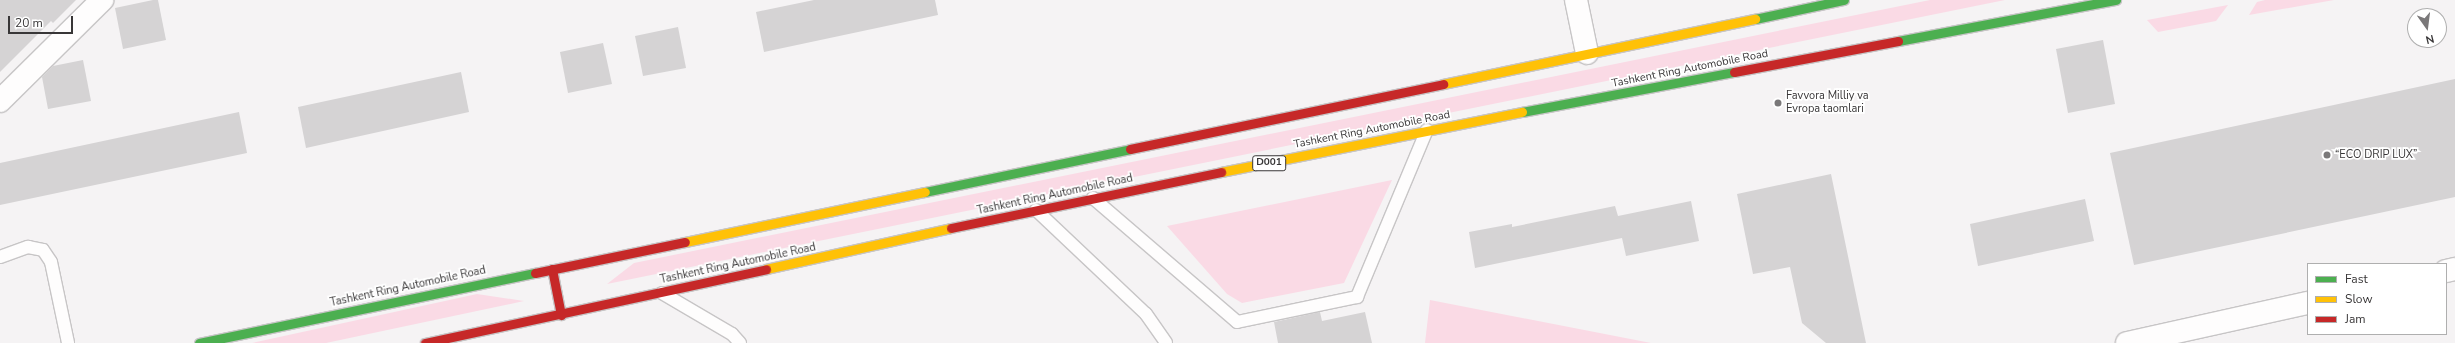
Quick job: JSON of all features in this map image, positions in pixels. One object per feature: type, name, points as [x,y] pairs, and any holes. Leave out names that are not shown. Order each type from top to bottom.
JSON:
[{"type":"highway","name":"Tashkent Ring Automobile Road","points":[[199,343],[1844,0]]},
{"type":"highway","name":"Tashkent Ring Automobile Road","points":[[424,343],[562,315],[1036,210],[1427,130],[2116,0]]},
{"type":"highway","points":[[552,270],[562,315]]},
{"type":"street","points":[[0,101],[102,0]]},
{"type":"street","points":[[1576,0],[1586,53]]},
{"type":"street","points":[[2127,343],[2169,339],[2307,303]]},
{"type":"lane","points":[[1093,198],[1237,322],[1357,297],[1427,130]]},
{"type":"lane","points":[[1036,210],[1146,314],[1166,343]]},
{"type":"lane","points":[[0,257],[28,247],[43,250],[51,262],[68,343]]},
{"type":"lane","points":[[662,293],[732,334],[740,343]]},
{"type":"shaded area","points":[[1930,0],[2005,0],[607,284],[634,263]]},
{"type":"shaded area","points":[[2265,0],[2334,0],[2249,15],[2257,2]]},
{"type":"shaded area","points":[[2228,5],[2216,21],[2158,32],[2147,20]]},
{"type":"shaded area","points":[[1392,180],[1344,283],[1242,303],[1227,294],[1167,226]]},
{"type":"shaded area","points":[[477,294],[524,301],[326,343],[252,343]]},
{"type":"shaded area","points":[[1430,300],[1651,343],[1425,343]]},
{"type":"building","points":[[0,0],[76,0],[53,23],[51,21],[0,72]]},
{"type":"building","points":[[158,0],[166,40],[123,49],[115,8]]},
{"type":"building","points":[[814,0],[935,0],[938,15],[764,52],[756,12]]},
{"type":"building","points":[[678,27],[686,68],[643,76],[635,36]]},
{"type":"building","points":[[2103,40],[2115,104],[2068,113],[2056,49]]},
{"type":"building","points":[[603,43],[612,84],[568,93],[560,52]]},
{"type":"building","points":[[83,60],[91,101],[48,109],[42,77],[53,66]]},
{"type":"building","points":[[461,72],[469,112],[306,148],[298,107]]},
{"type":"building","points":[[2455,79],[2455,197],[2134,265],[2110,153]]},
{"type":"building","points":[[239,112],[247,153],[0,205],[0,163]]},
{"type":"building","points":[[1831,174],[1866,343],[1826,343],[1802,323],[1790,267],[1753,274],[1737,194]]},
{"type":"building","points":[[2085,199],[2094,241],[1978,266],[1970,224]]},
{"type":"building","points":[[1691,201],[1699,241],[1626,256],[1622,238],[1475,268],[1469,232],[1512,224],[1512,227],[1615,206],[1618,216]]},
{"type":"building","points":[[1320,312],[1322,321],[1365,312],[1372,343],[1278,343],[1274,322]]},
{"type":"traffic: fast","points":[[1755,19],[1844,0]]},
{"type":"traffic: fast","points":[[1898,41],[2116,0]]},
{"type":"traffic: fast","points":[[1522,112],[1734,72]]},
{"type":"traffic: fast","points":[[925,192],[1130,149]]},
{"type":"traffic: fast","points":[[199,343],[535,273]]},
{"type":"traffic: slow","points":[[1443,84],[1755,19]]},
{"type":"traffic: slow","points":[[1221,172],[1522,112]]},
{"type":"traffic: slow","points":[[685,242],[925,192]]},
{"type":"traffic: slow","points":[[766,269],[951,228]]},
{"type":"traffic: jam","points":[[1734,72],[1898,41]]},
{"type":"traffic: jam","points":[[1130,149],[1443,84]]},
{"type":"traffic: jam","points":[[951,228],[1221,172]]},
{"type":"traffic: jam","points":[[535,273],[685,242]]},
{"type":"traffic: jam","points":[[552,269],[561,315]]},
{"type":"traffic: jam","points":[[425,343],[766,269]]},
{"type":"place","name":"Favvora Milliy va Evropa taomlari","points":[[1778,103]]},
{"type":"place","name":"“ECO DRIP LUX”","points":[[2327,155]]}]
